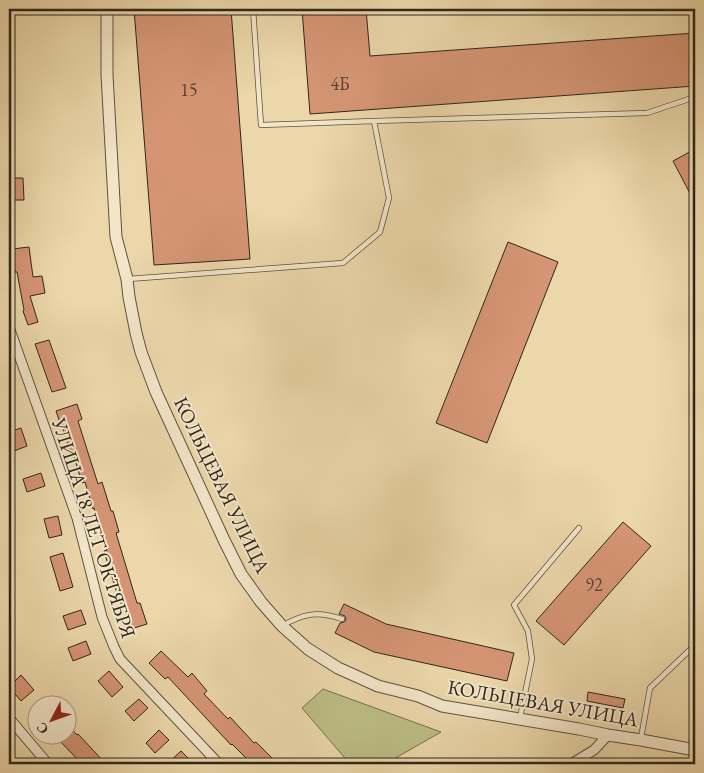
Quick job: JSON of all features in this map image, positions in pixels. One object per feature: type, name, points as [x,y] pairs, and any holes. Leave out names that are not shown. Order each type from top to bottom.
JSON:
[{"type":"street","name":"КОЛЬЦЕВАЯ УЛИЦА","points":[[107,9],[106,75],[116,237],[141,352],[167,416],[224,540],[241,574],[261,602],[282,626],[308,649],[352,675],[372,683],[418,696],[442,706],[695,751]]},
{"type":"street","name":"УЛИЦА 18 ЛЕТ ОКТЯБРЯ","points":[[9,326],[77,518],[102,617],[114,647],[120,659],[219,764]]},
{"type":"street","points":[[9,718],[48,764]]},
{"type":"street","points":[[572,764],[594,750],[608,735]]},
{"type":"lane","points":[[253,9],[261,124],[647,113],[695,97]]},
{"type":"lane","points":[[126,279],[343,263],[380,232],[389,198],[374,121]]},
{"type":"lane","points":[[520,720],[532,659],[528,632],[514,605],[579,528]]},
{"type":"lane","points":[[282,626],[292,620],[313,614],[342,619]]},
{"type":"lane","points":[[641,740],[650,688],[695,645]]},
{"type":"green space","points":[[323,689],[441,732],[385,764],[350,764],[302,708]]},
{"type":"building","points":[[134,9],[231,9],[250,259],[154,265]]},
{"type":"building","points":[[302,9],[366,9],[370,56],[695,33],[695,86],[310,114]]},
{"type":"building","points":[[695,149],[695,203],[673,161]]},
{"type":"building","points":[[9,178],[23,178],[24,200],[9,200]]},
{"type":"building","points":[[508,242],[558,262],[487,443],[436,423]]},
{"type":"building","points":[[29,247],[33,277],[42,276],[45,293],[30,296],[38,322],[28,325],[23,311],[12,249]]},
{"type":"building","points":[[49,340],[66,388],[52,392],[35,344]]},
{"type":"building","points":[[77,404],[82,419],[78,421],[90,459],[98,484],[102,482],[111,511],[113,511],[119,532],[116,533],[137,603],[140,603],[147,624],[131,629],[123,603],[120,603],[104,551],[107,550],[94,508],[85,482],[82,483],[72,450],[70,451],[56,411]]},
{"type":"building","points":[[21,428],[27,446],[14,451],[9,432]]},
{"type":"building","points":[[41,473],[45,486],[27,492],[23,479]]},
{"type":"building","points":[[58,516],[62,535],[49,538],[44,519]]},
{"type":"building","points":[[623,522],[651,546],[564,645],[536,621]]},
{"type":"building","points":[[63,553],[73,587],[60,591],[50,557]]},
{"type":"building","points":[[344,604],[386,624],[514,653],[507,681],[374,652],[335,633],[340,623],[346,620],[345,616],[339,614]]},
{"type":"building","points":[[81,610],[86,624],[68,630],[63,616]]},
{"type":"building","points":[[86,641],[91,654],[73,661],[68,648]]},
{"type":"building","points":[[161,651],[188,677],[192,673],[207,691],[204,694],[228,719],[230,717],[254,743],[256,742],[278,764],[252,764],[231,745],[168,677],[165,679],[149,663]]},
{"type":"building","points":[[109,671],[123,687],[112,697],[98,681]]},
{"type":"building","points":[[21,675],[34,690],[21,701],[9,687]]},
{"type":"building","points":[[588,692],[625,699],[623,708],[587,701]]},
{"type":"building","points":[[139,699],[148,708],[134,721],[125,711]]},
{"type":"building","points":[[159,730],[169,740],[155,753],[146,743]]},
{"type":"building","points":[[78,734],[106,764],[82,764],[65,746],[78,746]]},
{"type":"building","points":[[181,751],[190,760],[186,764],[167,764]]}]
